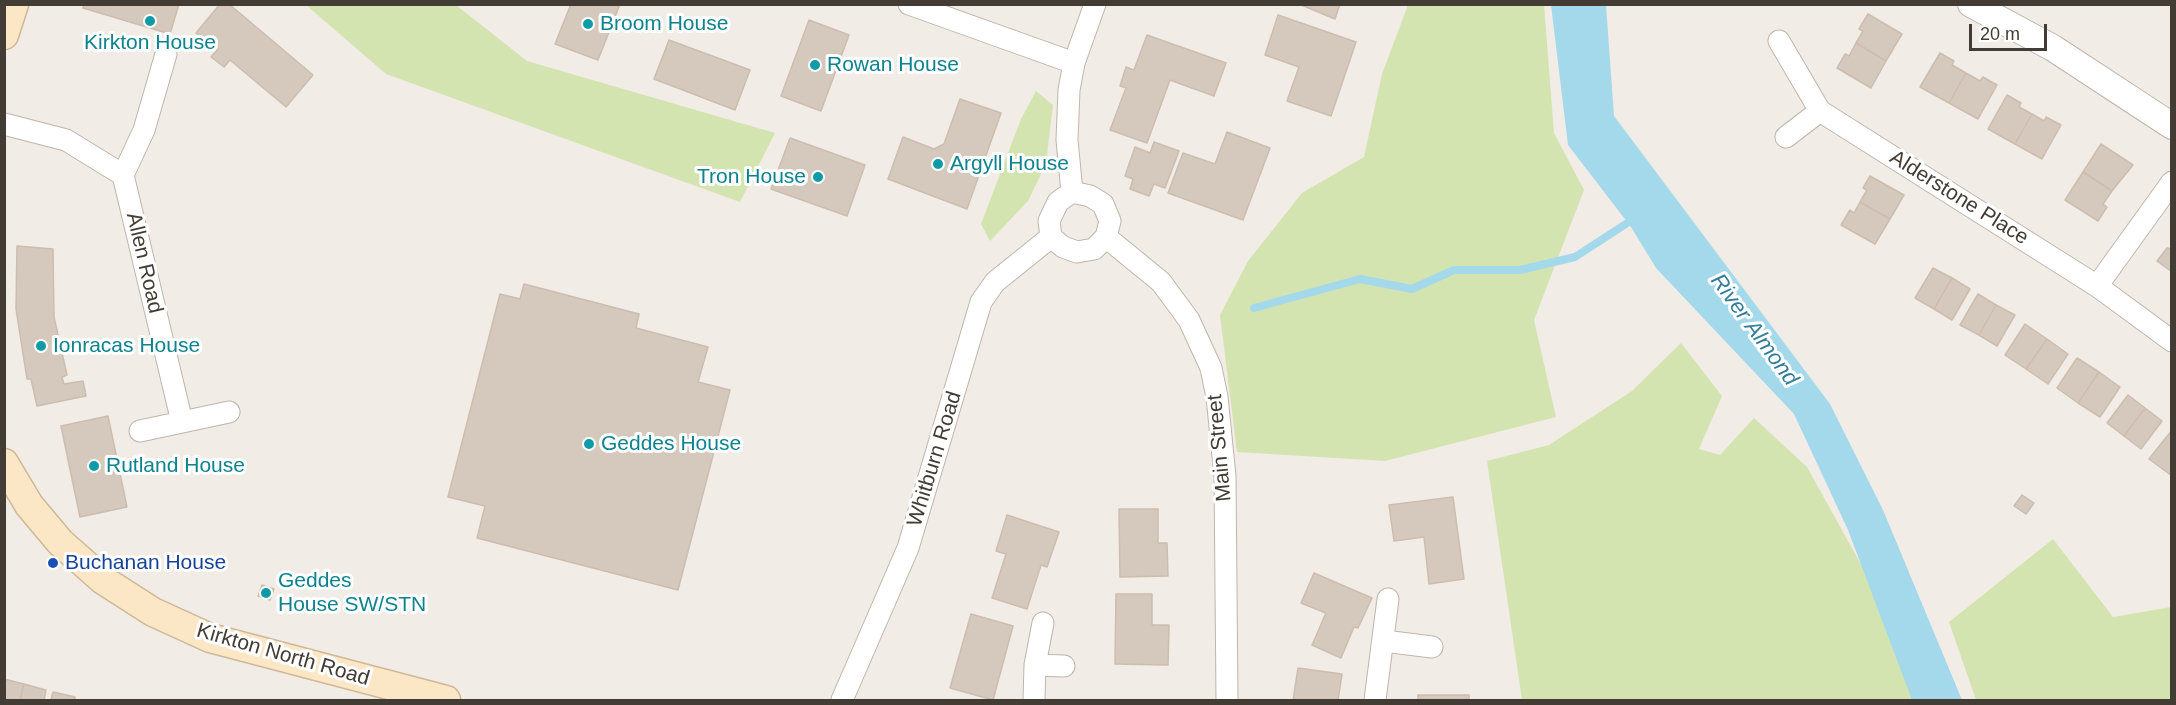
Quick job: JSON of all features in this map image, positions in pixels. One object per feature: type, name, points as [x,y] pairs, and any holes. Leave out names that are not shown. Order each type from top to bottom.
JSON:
[{"type":"main road","points":[[4,36],[14,4]]},
{"type":"main road","name":"Kirkton North Road","points":[[4,463],[29,505],[60,542],[103,580],[153,612],[210,638],[341,671],[394,694],[446,700]]},
{"type":"street","points":[[909,4],[1074,63]]},
{"type":"street","points":[[1072,192],[1067,140],[1069,90],[1074,63],[1095,4]]},
{"type":"street","points":[[1971,4],[2053,48],[2172,126]]},
{"type":"street","name":"Alderstone Place","points":[[1779,42],[1820,111],[2097,286],[2172,341]]},
{"type":"street","points":[[4,124],[66,140],[123,174],[144,130],[166,54]]},
{"type":"street","points":[[1786,137],[1820,111]]},
{"type":"street","name":"Allen Road","points":[[123,174],[182,422]]},
{"type":"street","points":[[2097,286],[2172,182]]},
{"type":"street","points":[[1072,192],[1090,196],[1103,204],[1110,221],[1106,237],[1094,249],[1077,252],[1063,247],[1051,237],[1049,220],[1058,202],[1072,192]]},
{"type":"street","name":"Whitburn Road","points":[[842,700],[908,548],[981,302],[995,282],[1051,237]]},
{"type":"street","name":"Main Street","points":[[1106,237],[1161,282],[1189,320],[1210,368],[1218,398],[1225,476],[1227,700]]},
{"type":"street","points":[[140,431],[229,412]]},
{"type":"street","points":[[1375,700],[1376,677],[1384,641],[1388,599]]},
{"type":"street","points":[[1034,700],[1035,665],[1043,624]]},
{"type":"street","points":[[1384,641],[1432,648]]},
{"type":"street","points":[[1035,665],[1065,666]]},
{"type":"green space","points":[[306,5],[456,5],[527,61],[775,133],[740,202],[386,74]]},
{"type":"green space","points":[[1408,5],[1544,5],[1554,133],[1584,190],[1534,320],[1556,417],[1385,461],[1237,452],[1220,315],[1248,261],[1302,193],[1364,157],[1382,74]]},
{"type":"green space","points":[[1036,91],[1053,105],[1046,164],[1028,201],[990,241],[981,224],[1021,119]]},
{"type":"green space","points":[[1681,343],[1722,396],[1699,449],[1720,455],[1754,418],[1807,467],[1899,633],[1922,700],[1522,700],[1487,461],[1549,445],[1632,391]]},
{"type":"green space","points":[[2053,539],[2113,617],[2171,607],[2171,700],[1976,700],[1949,622]]},
{"type":"water","name":"River Almond","points":[[1551,5],[1606,5],[1614,116],[1830,404],[1883,510],[1962,700],[1912,700],[1848,530],[1794,414],[1656,268],[1631,227],[1568,145]]},
{"type":"building","name":"Kirkton House","points":[[84,4],[179,4],[170,34],[83,8]]},
{"type":"building","points":[[220,4],[229,4],[313,75],[286,107],[230,60],[224,67],[211,57],[217,50],[196,33]]},
{"type":"building","name":"Broom House","points":[[571,4],[620,4],[598,60],[555,44]]},
{"type":"building","points":[[1299,4],[1340,4],[1335,19]]},
{"type":"building","points":[[1868,14],[1902,34],[1886,61],[1856,43],[1863,31],[1859,29]]},
{"type":"building","points":[[1278,15],[1356,42],[1331,116],[1287,101],[1299,67],[1265,55]]},
{"type":"building","name":"Rowan House","points":[[809,20],[849,35],[821,111],[781,96]]},
{"type":"building","points":[[1147,35],[1226,63],[1214,96],[1170,80],[1147,143],[1110,130],[1126,88],[1120,86],[1126,67],[1134,70]]},
{"type":"building","points":[[669,40],[750,70],[735,110],[654,79]]},
{"type":"building","points":[[1856,43],[1886,61],[1871,88],[1837,68],[1845,54],[1849,56]]},
{"type":"building","points":[[1940,53],[1954,61],[1952,65],[1966,73],[1949,103],[1920,87]]},
{"type":"building","points":[[1966,73],[1980,81],[1983,77],[1997,85],[1978,119],[1949,103]]},
{"type":"building","points":[[2007,95],[2021,103],[2019,107],[2032,114],[2015,144],[1988,129]]},
{"type":"building","name":"Argyll House","points":[[960,99],[1001,113],[967,209],[888,179],[903,137],[934,149],[944,144]]},
{"type":"building","points":[[2032,114],[2044,121],[2046,117],[2061,125],[2042,159],[2015,144]]},
{"type":"building","points":[[1227,132],[1270,148],[1243,220],[1168,193],[1183,153],[1215,164]]},
{"type":"building","name":"Tron House","points":[[790,138],[865,165],[847,216],[771,189]]},
{"type":"building","points":[[1154,142],[1179,151],[1165,188],[1154,184],[1149,196],[1130,189],[1133,179],[1125,176],[1135,147],[1150,153]]},
{"type":"building","points":[[2101,144],[2133,165],[2112,191],[2083,172]]},
{"type":"building","points":[[2083,172],[2112,191],[2103,204],[2107,207],[2098,221],[2065,200]]},
{"type":"building","points":[[1870,176],[1904,195],[1890,219],[1860,202],[1867,190],[1863,188]]},
{"type":"building","points":[[1860,202],[1890,219],[1875,244],[1841,225],[1850,210],[1854,213]]},
{"type":"building","name":"Ionracas House","points":[[17,246],[53,249],[54,317],[67,375],[62,377],[64,384],[83,381],[86,396],[37,406],[31,379],[27,379],[16,309]]},
{"type":"building","points":[[2167,248],[2172,249],[2172,272],[2157,261]]},
{"type":"building","points":[[1933,268],[1952,278],[1934,309],[1915,298]]},
{"type":"building","points":[[1952,278],[1970,289],[1952,320],[1934,309]]},
{"type":"building","name":"Geddes House","points":[[524,284],[639,314],[636,328],[708,347],[698,382],[730,390],[678,590],[477,538],[485,506],[448,497],[500,294],[520,299]]},
{"type":"building","points":[[1978,294],[1996,305],[1979,335],[1960,325]]},
{"type":"building","points":[[1996,305],[2015,315],[1997,346],[1979,335]]},
{"type":"building","points":[[2025,324],[2047,339],[2026,369],[2005,355]]},
{"type":"building","points":[[2047,339],[2068,354],[2048,384],[2026,369]]},
{"type":"building","points":[[2077,358],[2099,372],[2078,403],[2057,388]]},
{"type":"building","points":[[2099,372],[2120,387],[2100,417],[2078,403]]},
{"type":"building","points":[[2128,395],[2145,408],[2124,436],[2107,423]]},
{"type":"building","points":[[2145,408],[2162,421],[2141,449],[2124,436]]},
{"type":"building","name":"Rutland House","points":[[108,416],[127,507],[80,517],[61,426]]},
{"type":"building","points":[[2172,430],[2172,476],[2149,459]]},
{"type":"building","points":[[2022,495],[2034,503],[2026,514],[2014,506]]},
{"type":"building","points":[[1453,497],[1464,579],[1429,584],[1424,537],[1394,541],[1389,505]]},
{"type":"building","points":[[1119,509],[1158,509],[1158,543],[1167,543],[1168,576],[1120,577]]},
{"type":"building","points":[[1007,515],[1059,532],[1047,567],[1041,565],[1027,609],[992,598],[1006,554],[996,551]]},
{"type":"building","points":[[1314,573],[1372,598],[1358,628],[1354,627],[1341,658],[1312,645],[1326,613],[1301,603]]},
{"type":"building","name":"Geddes House SW/STN","points":[[262,585],[274,589],[270,600],[258,596]]},
{"type":"building","points":[[1116,594],[1152,594],[1152,625],[1169,625],[1168,665],[1115,664]]},
{"type":"building","points":[[971,614],[1013,626],[993,700],[950,688]]},
{"type":"building","points":[[1298,668],[1342,674],[1338,700],[1293,700]]},
{"type":"building","points":[[4,679],[24,684],[20,700],[4,700]]},
{"type":"building","points":[[24,684],[46,690],[44,700],[20,700]]},
{"type":"building","points":[[53,692],[75,697],[75,700],[51,700]]},
{"type":"building","points":[[1418,695],[1469,695],[1469,700],[1418,700]]},
{"type":"waterway","points":[[1254,308],[1360,279],[1412,289],[1454,270],[1520,270],[1575,257],[1635,218]]},
{"type":"place","name":"Kirkton House","points":[[150,21]]},
{"type":"place","name":"Broom House","points":[[588,24]]},
{"type":"place","name":"Rowan House","points":[[815,65]]},
{"type":"place","name":"Argyll House","points":[[938,164]]},
{"type":"place","name":"Tron House","points":[[818,177]]},
{"type":"place","name":"Ionracas House","points":[[41,346]]},
{"type":"place","name":"Geddes House","points":[[589,444]]},
{"type":"place","name":"Rutland House","points":[[94,466]]},
{"type":"place","name":"Buchanan House","points":[[53,563]]},
{"type":"place","name":"Geddes House SW/STN","points":[[266,593]]}]
